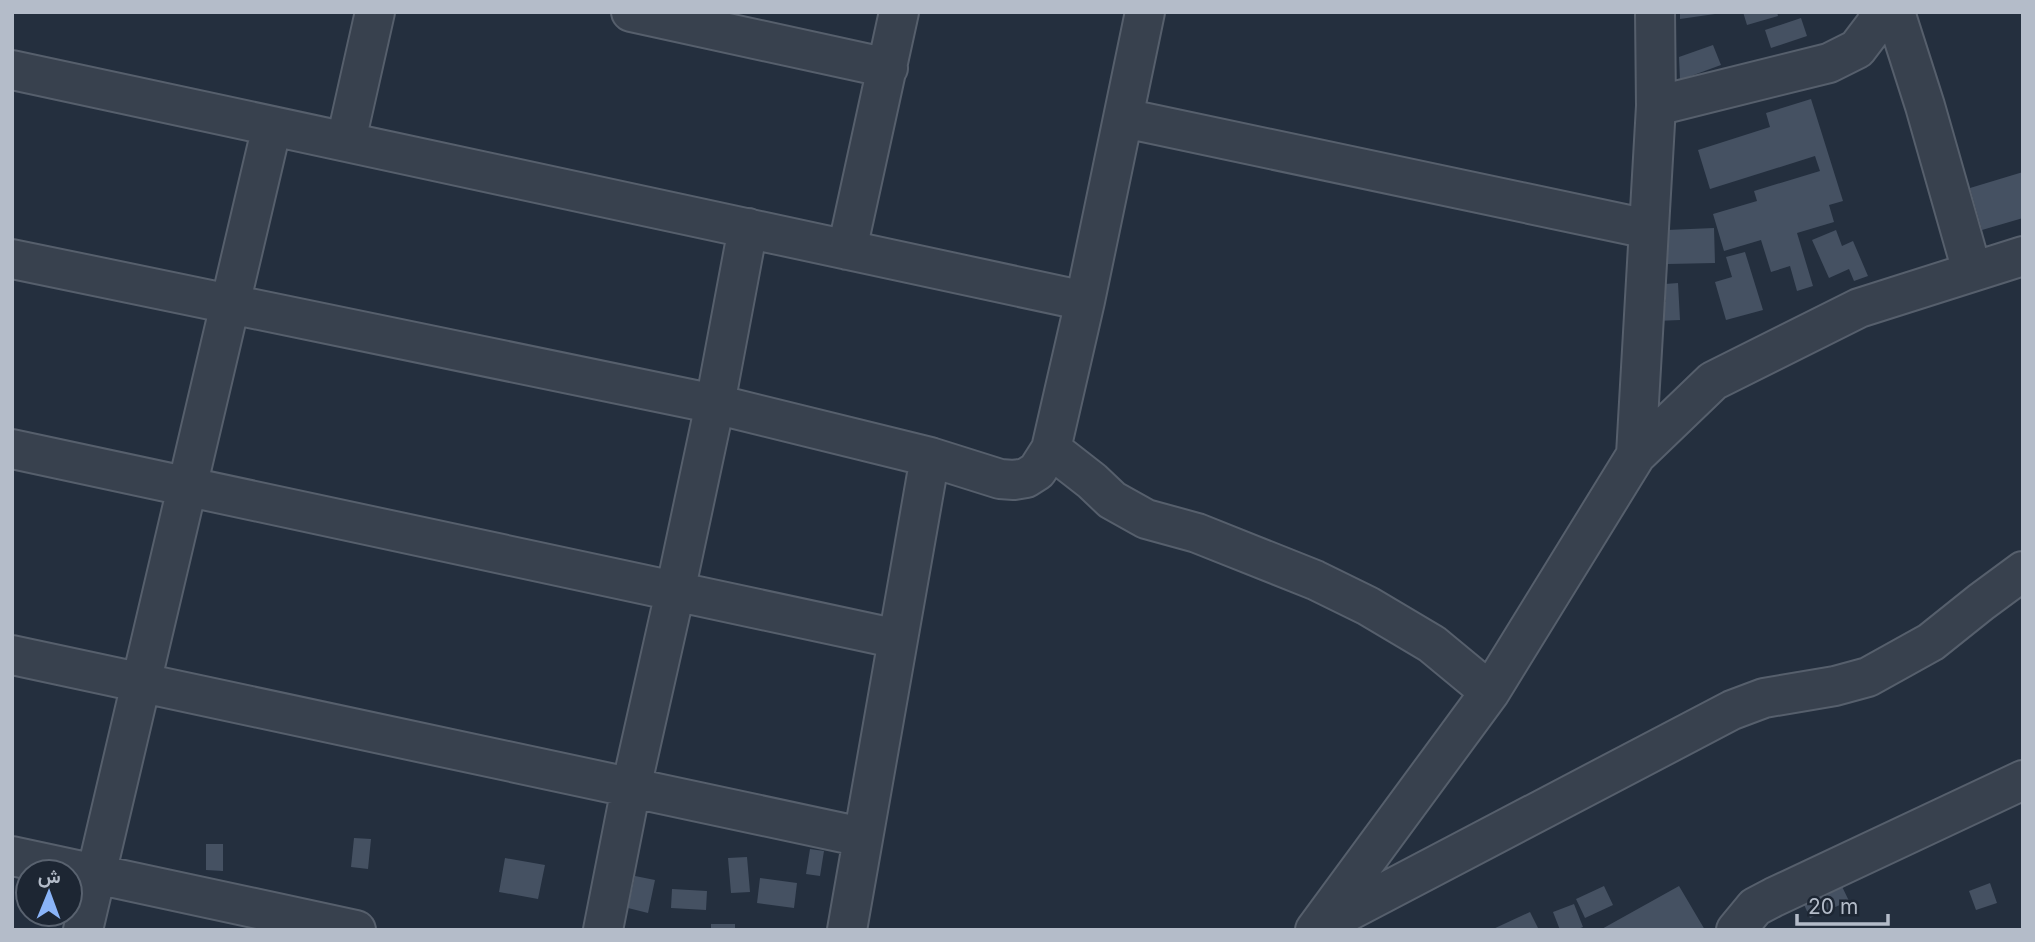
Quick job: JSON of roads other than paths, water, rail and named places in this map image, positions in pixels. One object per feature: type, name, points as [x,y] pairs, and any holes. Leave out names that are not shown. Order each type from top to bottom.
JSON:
[{"type":"street","points":[[346,141],[375,12]]},
{"type":"street","points":[[631,12],[888,68]]},
{"type":"street","points":[[847,250],[899,12]]},
{"type":"street","points":[[12,259],[715,404],[930,457],[1000,479],[1026,478],[1037,471],[1051,449],[1124,118],[1144,12]]},
{"type":"street","points":[[1636,455],[1656,106],[1655,12]]},
{"type":"street","points":[[1656,106],[1829,63],[1857,48],[1877,23],[1879,12]]},
{"type":"street","points":[[1895,12],[1972,271]]},
{"type":"street","points":[[12,69],[1085,301]]},
{"type":"street","points":[[1124,118],[1648,229]]},
{"type":"street","points":[[83,930],[272,126]]},
{"type":"street","points":[[603,930],[631,788],[715,404],[748,228]]},
{"type":"street","points":[[1316,928],[1490,692],[1636,455],[1713,381],[1859,308],[2023,256]]},
{"type":"street","points":[[12,449],[898,639]]},
{"type":"street","points":[[1051,449],[1112,500],[1146,519],[1196,533],[1315,580],[1368,606],[1432,644],[1490,692]]},
{"type":"street","points":[[847,930],[930,457]]},
{"type":"street","points":[[1316,928],[1732,710],[1764,698],[1835,686],[1868,677],[1931,642],[2023,571]]},
{"type":"street","points":[[12,655],[862,837]]},
{"type":"street","points":[[1736,930],[1755,907],[1774,897],[2023,780]]},
{"type":"street","points":[[12,856],[96,874],[266,920],[356,930]]}]
